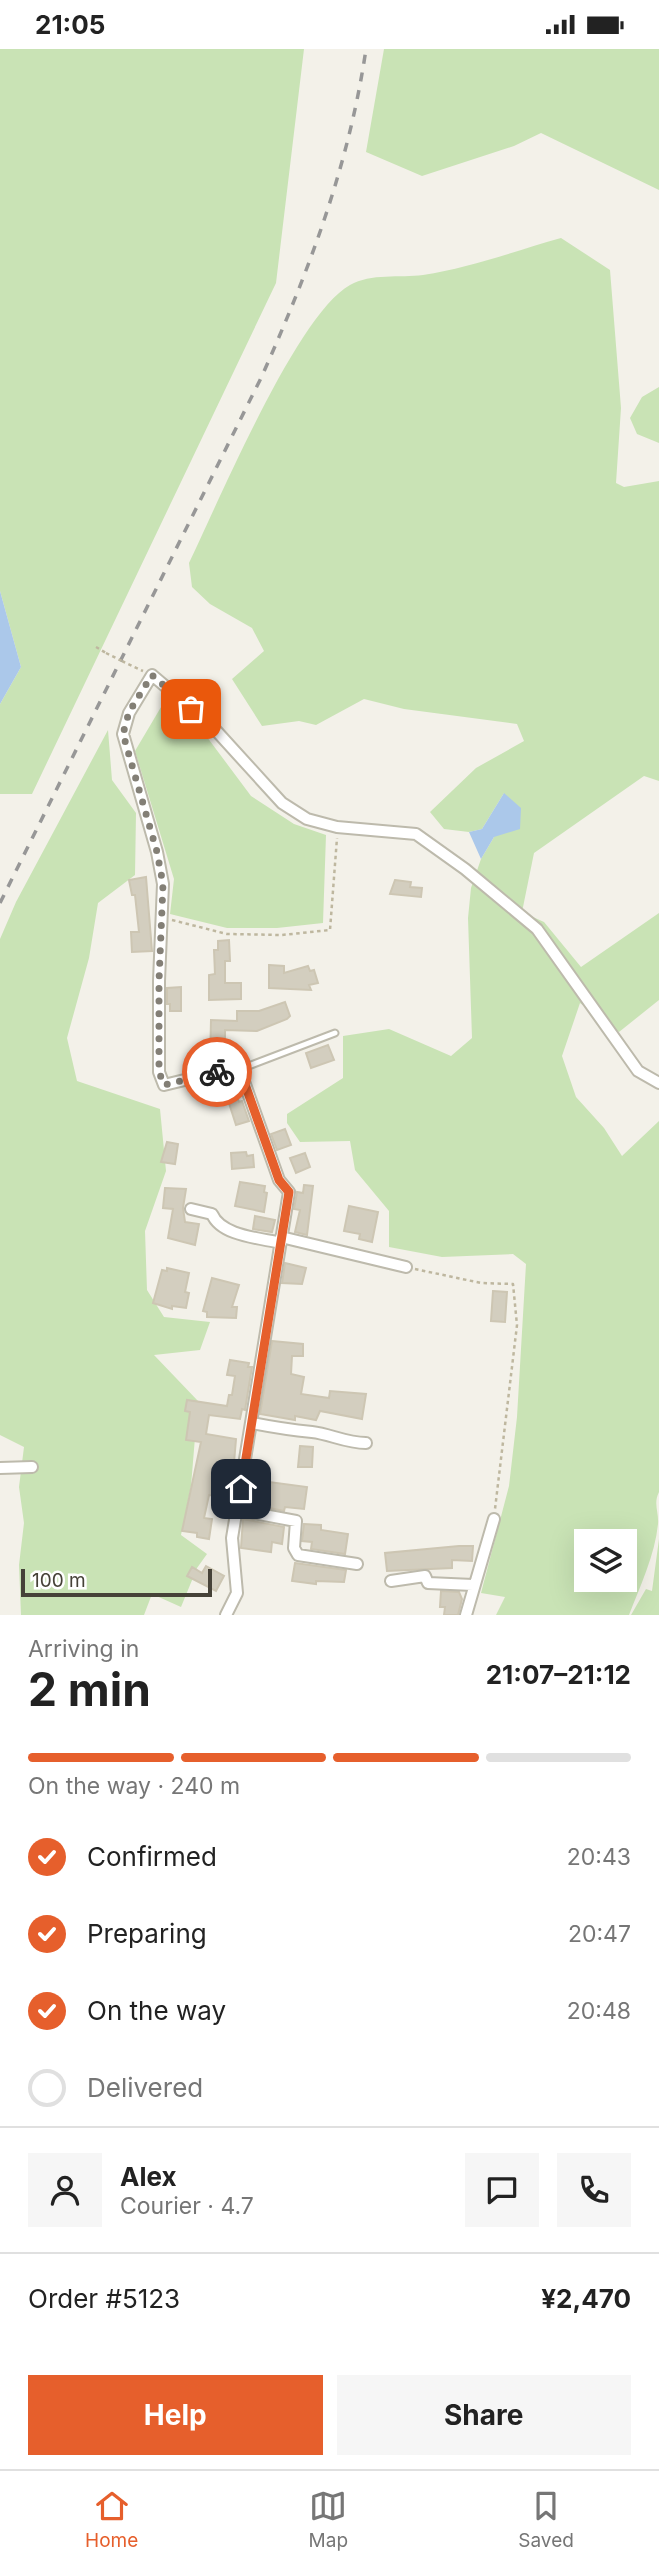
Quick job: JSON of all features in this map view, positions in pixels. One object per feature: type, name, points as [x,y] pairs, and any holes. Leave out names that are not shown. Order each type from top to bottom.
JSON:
[{"type":"street","points":[[226,1615],[237,1593],[232,1538],[289,1192],[279,1180],[238,1070],[234,1068],[164,1085],[159,1072],[163,884],[157,852],[123,734],[129,712],[152,675],[211,725],[282,803],[307,819],[337,827],[416,834],[465,869],[537,929],[638,1071],[659,1083]]},
{"type":"street","points":[[191,1209],[212,1214],[224,1229],[406,1267]]},
{"type":"street","points":[[252,1423],[298,1432],[313,1432],[350,1443],[366,1443]]},
{"type":"street","points":[[0,1468],[32,1467]]},
{"type":"street","points":[[237,1510],[296,1521],[294,1548],[298,1555],[357,1564]]},
{"type":"street","points":[[466,1615],[494,1519]]},
{"type":"street","points":[[391,1581],[425,1576],[428,1583],[473,1585]]},
{"type":"lane","points":[[238,1070],[335,1033]]},
{"type":"path","points":[[96,647],[152,675]]},
{"type":"path","points":[[161,918],[227,934],[282,935],[330,930],[337,827]]},
{"type":"path","points":[[406,1267],[481,1283],[513,1284],[517,1325],[494,1519]]},
{"type":"green space","points":[[0,49],[304,49],[276,283],[32,794],[0,794],[0,704],[21,667],[0,591]]},
{"type":"green space","points":[[384,49],[659,49],[659,190],[541,133],[514,146],[422,176],[366,152]]},
{"type":"green space","points":[[561,238],[610,270],[621,408],[616,483],[624,487],[659,481],[659,781],[644,776],[534,853],[522,912],[544,922],[581,967],[659,913],[659,1000],[619,1032],[580,1003],[562,1056],[576,1097],[604,1128],[622,1156],[659,1121],[658,1524],[650,1559],[629,1615],[496,1615],[505,1597],[481,1593],[509,1486],[517,1417],[526,1264],[513,1254],[442,1257],[389,1247],[389,1211],[355,1170],[350,1141],[300,1142],[287,1123],[287,1114],[343,1078],[343,1036],[389,1029],[451,1056],[472,1038],[468,918],[471,888],[481,859],[494,837],[504,793],[482,829],[469,832],[444,829],[430,812],[476,768],[524,741],[517,724],[404,709],[364,699],[316,725],[299,721],[262,726],[232,679],[264,651],[252,628],[210,604],[192,587],[189,563],[260,412],[307,332],[329,303],[358,281],[376,277],[414,276],[475,264]]},
{"type":"green space","points":[[659,387],[659,443],[637,434],[630,418],[642,397]]},
{"type":"green space","points":[[164,702],[204,733],[251,796],[294,824],[326,835],[323,923],[277,928],[227,928],[170,914],[174,879],[135,751]]},
{"type":"green space","points":[[108,730],[112,780],[136,813],[135,875],[98,903],[89,958],[67,1038],[77,1081],[160,1109],[166,1171],[145,1231],[147,1290],[164,1317],[210,1322],[200,1350],[154,1355],[198,1401],[191,1486],[181,1535],[207,1554],[197,1568],[181,1607],[152,1594],[144,1615],[21,1615],[19,1565],[24,1523],[19,1487],[24,1447],[0,1435],[0,939],[16,902]]},
{"type":"green space","points":[[659,1539],[659,1615],[631,1615],[646,1589],[652,1591]]},
{"type":"water","points":[[0,591],[21,667],[0,704]]},
{"type":"water","points":[[504,793],[521,808],[520,829],[494,837],[481,859],[469,832],[482,829]]},
{"type":"building","points":[[146,877],[152,951],[132,952],[131,932],[139,932],[135,895],[132,895],[129,880]]},
{"type":"building","points":[[395,880],[411,882],[410,887],[422,888],[421,897],[390,894]]},
{"type":"building","points":[[229,940],[230,961],[225,961],[225,983],[241,983],[241,999],[209,1000],[209,975],[215,974],[214,950],[218,950],[218,941]]},
{"type":"building","points":[[269,965],[284,966],[284,973],[308,966],[310,971],[314,970],[318,983],[309,985],[311,990],[269,988]]},
{"type":"building","points":[[181,987],[181,1011],[170,1011],[167,988]]},
{"type":"building","points":[[285,1002],[290,1016],[287,1019],[257,1031],[225,1030],[225,1062],[210,1064],[211,1020],[237,1021],[237,1011],[259,1011]]},
{"type":"building","points":[[328,1045],[334,1060],[311,1068],[306,1053]]},
{"type":"building","points":[[236,1094],[239,1102],[242,1101],[249,1121],[236,1125],[227,1097]]},
{"type":"building","points":[[285,1129],[291,1145],[277,1150],[271,1134]]},
{"type":"building","points":[[167,1142],[178,1144],[175,1164],[161,1162]]},
{"type":"building","points":[[246,1152],[247,1156],[253,1155],[254,1167],[232,1169],[231,1153]]},
{"type":"building","points":[[305,1153],[310,1167],[296,1173],[290,1158]]},
{"type":"building","points":[[240,1182],[265,1186],[264,1192],[267,1193],[264,1212],[235,1206]]},
{"type":"building","points":[[304,1185],[313,1186],[307,1235],[295,1232],[300,1210],[294,1209],[297,1192],[303,1193]]},
{"type":"building","points":[[165,1188],[186,1189],[183,1208],[185,1222],[199,1224],[195,1245],[168,1238],[173,1209],[163,1208]]},
{"type":"building","points":[[349,1206],[378,1212],[372,1242],[359,1239],[360,1234],[344,1231]]},
{"type":"building","points":[[255,1216],[275,1220],[272,1232],[253,1229]]},
{"type":"building","points":[[285,1263],[306,1268],[302,1284],[282,1283]]},
{"type":"building","points":[[167,1268],[189,1273],[185,1292],[189,1293],[186,1308],[172,1306],[172,1309],[153,1303],[162,1270],[167,1271]]},
{"type":"building","points":[[212,1278],[239,1285],[232,1307],[237,1307],[236,1318],[207,1317],[207,1312],[203,1311]]},
{"type":"building","points":[[493,1291],[507,1292],[505,1322],[491,1321]]},
{"type":"building","points":[[272,1341],[303,1344],[303,1356],[292,1356],[291,1374],[304,1377],[301,1394],[329,1398],[330,1391],[366,1394],[362,1419],[320,1411],[316,1420],[295,1416],[295,1420],[260,1414]]},
{"type":"building","points":[[230,1360],[249,1363],[248,1367],[252,1367],[245,1410],[242,1409],[240,1419],[209,1415],[206,1434],[236,1439],[231,1498],[209,1495],[204,1518],[212,1519],[209,1539],[197,1537],[197,1533],[182,1531],[201,1442],[186,1440],[190,1412],[185,1411],[187,1400],[227,1406],[235,1376],[227,1375]]},
{"type":"building","points":[[300,1446],[313,1447],[312,1467],[298,1467]]},
{"type":"building","points":[[254,1480],[307,1487],[304,1509],[285,1507],[284,1511],[259,1506],[260,1499],[251,1498]]},
{"type":"building","points":[[243,1519],[284,1527],[282,1544],[272,1542],[271,1552],[241,1548]]},
{"type":"building","points":[[304,1524],[321,1525],[321,1530],[348,1534],[345,1554],[311,1549],[312,1542],[302,1541]]},
{"type":"building","points":[[473,1546],[472,1561],[452,1560],[452,1568],[387,1571],[385,1553]]},
{"type":"building","points":[[295,1563],[346,1570],[344,1582],[316,1581],[316,1584],[292,1581]]},
{"type":"building","points":[[206,1566],[224,1576],[216,1591],[187,1576],[192,1567],[202,1573]]},
{"type":"building","points":[[441,1591],[459,1592],[462,1599],[458,1615],[444,1615],[445,1607],[440,1607]]},
{"type":"railway","points":[[0,903],[279,338],[311,257],[338,176],[359,92],[366,49]]},
{"type":"way so far","points":[[191,709],[152,675],[129,712],[123,734],[157,852],[163,884],[159,1072],[164,1085],[217,1072]]},
{"type":"route","points":[[217,1072],[234,1068],[241,1073],[279,1180],[289,1192],[241,1489]]}]
